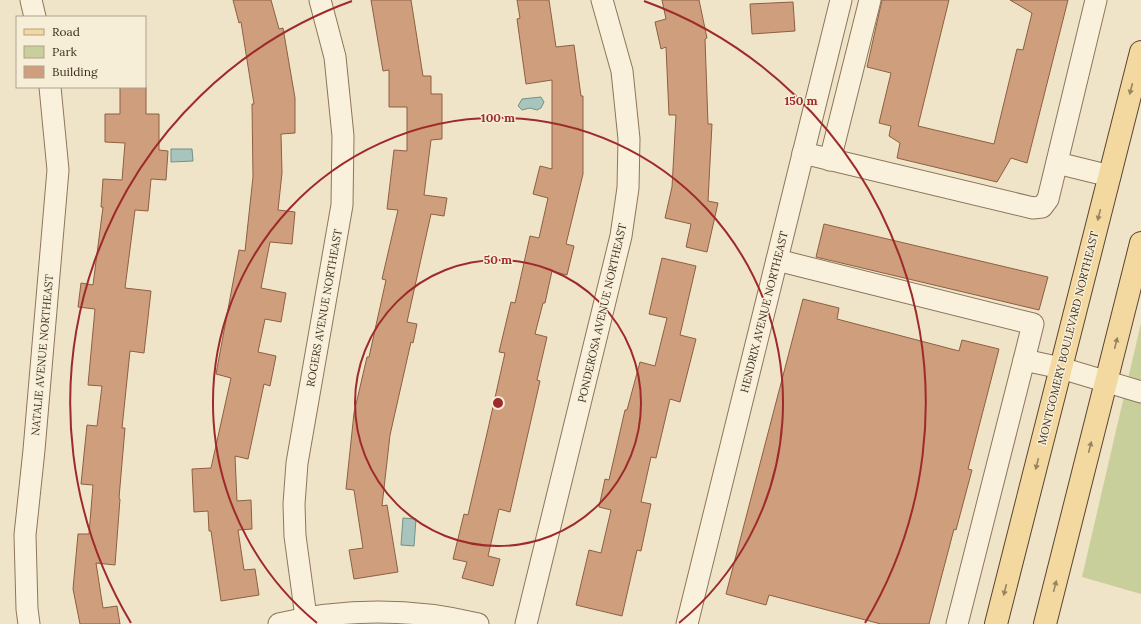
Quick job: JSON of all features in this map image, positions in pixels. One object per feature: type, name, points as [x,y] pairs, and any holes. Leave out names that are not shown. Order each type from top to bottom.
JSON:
[{"type":"main road","name":"MONTGOMERY BOULEVARD NORTHEAST","points":[[996,624],[1141,52]]},
{"type":"main road","points":[[1045,624],[1141,243]]},
{"type":"street","points":[[31,0],[35,16]]},
{"type":"street","name":"ROGERS AVENUE NORTHEAST","points":[[306,617],[295,536],[294,504],[297,463],[342,204],[343,136],[335,65],[320,0]]},
{"type":"street","name":"PONDEROSA AVENUE NORTHEAST","points":[[526,624],[621,236],[628,188],[629,139],[622,71],[602,0]]},
{"type":"street","name":"HENDRIX AVENUE NORTHEAST","points":[[687,624],[841,0]]},
{"type":"street","points":[[830,160],[870,0]]},
{"type":"street","points":[[803,154],[1033,208],[1042,207],[1048,199],[1096,0]]},
{"type":"street","name":"NATALIE AVENUE NORTHEAST","points":[[29,624],[26,609],[25,535],[58,170],[50,88]]},
{"type":"street","points":[[817,99],[844,106]]},
{"type":"street","points":[[1057,163],[1110,176]]},
{"type":"street","points":[[776,260],[1033,324],[957,624]]},
{"type":"street","points":[[1024,360],[1060,368],[1141,392]]},
{"type":"street","points":[[279,624],[306,617],[372,612],[416,613],[478,624]]},
{"type":"green space","points":[[1141,323],[1141,594],[1082,577]]},
{"type":"water","points":[[541,97],[544,102],[541,108],[537,110],[530,108],[522,110],[518,106],[522,99]]},
{"type":"water","points":[[171,149],[192,149],[193,161],[171,162]]},
{"type":"water","points":[[403,518],[416,519],[414,546],[401,545]]},
{"type":"building","points":[[233,0],[271,0],[279,29],[283,28],[295,98],[295,133],[281,134],[282,173],[278,210],[295,212],[292,244],[270,242],[261,288],[286,293],[281,322],[265,319],[258,352],[276,356],[270,386],[264,384],[248,459],[235,456],[237,501],[251,500],[252,529],[238,530],[244,570],[255,569],[259,595],[221,601],[211,531],[209,531],[208,511],[194,512],[192,469],[211,468],[231,378],[216,374],[239,250],[245,251],[253,177],[252,104],[254,104],[241,22],[239,23]]},
{"type":"building","points":[[371,0],[411,0],[423,76],[431,76],[431,94],[442,94],[442,139],[431,140],[424,195],[447,198],[444,216],[431,214],[407,322],[417,324],[413,343],[411,342],[390,435],[382,506],[387,505],[398,572],[354,579],[349,550],[363,548],[354,490],[346,489],[354,413],[367,357],[369,357],[386,280],[382,279],[398,210],[387,209],[394,150],[407,151],[407,107],[389,107],[389,70],[383,71]]},
{"type":"building","points":[[517,0],[549,0],[556,47],[574,45],[581,96],[583,96],[583,174],[566,244],[574,246],[567,275],[552,271],[545,303],[543,303],[535,334],[547,337],[537,380],[540,381],[510,512],[499,509],[488,556],[500,559],[493,586],[462,578],[467,562],[453,559],[464,514],[468,515],[488,429],[505,353],[499,352],[511,302],[515,303],[530,236],[539,238],[548,198],[533,194],[540,166],[552,169],[552,80],[526,84],[517,19],[520,18]]},
{"type":"building","points":[[662,0],[699,0],[707,38],[705,39],[708,124],[712,124],[708,201],[718,203],[707,252],[686,247],[691,224],[665,218],[672,187],[676,115],[669,115],[666,47],[661,49],[655,22],[666,19]]},
{"type":"building","points":[[882,0],[949,0],[918,126],[994,144],[1017,49],[1023,50],[1032,13],[1010,0],[1068,0],[1027,163],[1011,158],[997,182],[897,158],[900,143],[889,136],[891,126],[879,123],[891,73],[867,67]]},
{"type":"building","points":[[793,2],[795,31],[752,34],[750,4]]},
{"type":"building","points":[[120,88],[146,88],[146,114],[159,114],[159,150],[168,151],[166,180],[151,179],[148,211],[135,210],[125,288],[151,291],[144,353],[130,351],[122,428],[125,428],[115,565],[96,563],[103,608],[117,606],[120,624],[80,624],[73,589],[78,534],[89,534],[93,485],[81,484],[87,425],[97,426],[102,386],[88,385],[95,309],[78,307],[81,283],[93,285],[103,207],[101,207],[103,179],[122,180],[125,143],[105,142],[105,114],[120,114]]},
{"type":"building","points":[[824,224],[1048,277],[1039,310],[816,257]]},
{"type":"building","points":[[662,258],[696,266],[680,335],[696,339],[680,402],[670,399],[656,458],[651,457],[641,502],[651,504],[641,551],[637,550],[622,616],[576,605],[589,550],[601,553],[611,510],[599,507],[605,479],[609,480],[625,410],[627,410],[640,362],[655,366],[667,318],[649,314]]},
{"type":"building","points":[[803,299],[839,308],[837,319],[959,351],[962,340],[999,349],[968,469],[972,470],[956,530],[954,529],[929,624],[881,624],[769,595],[766,605],[726,594]]}]
